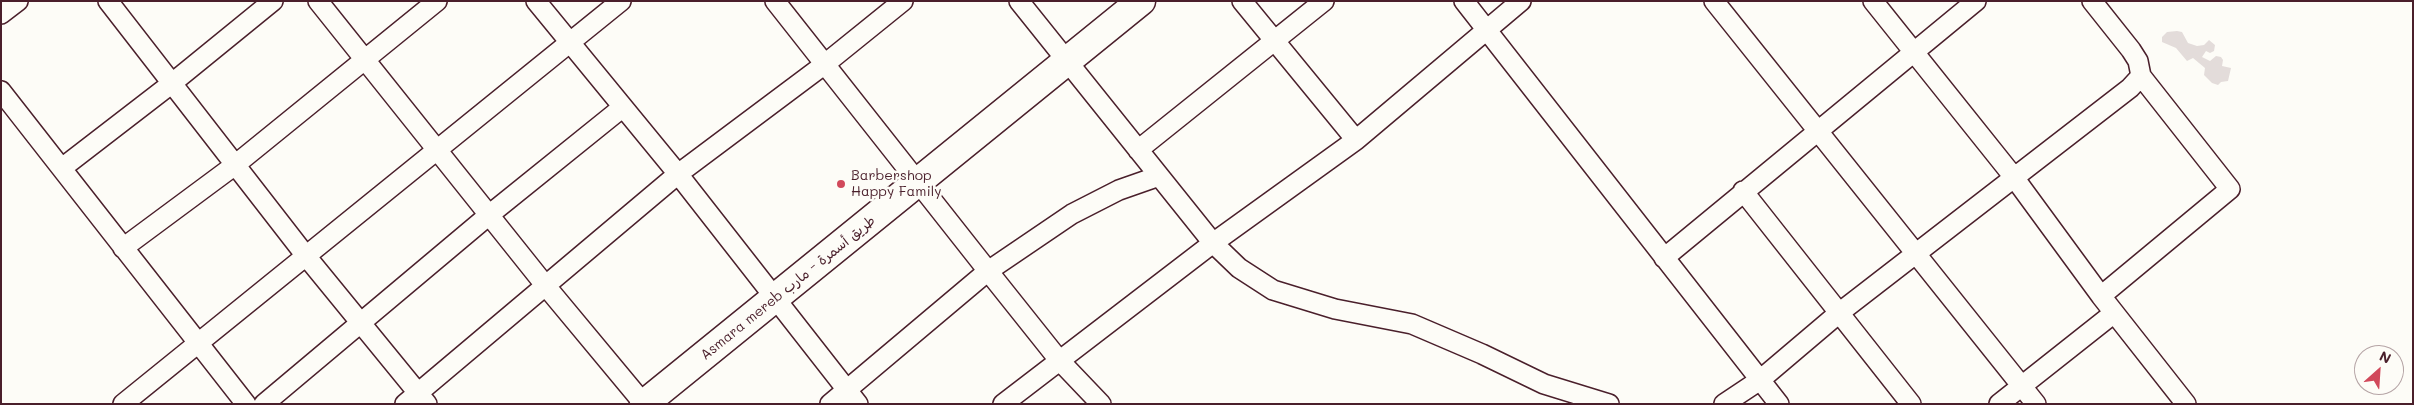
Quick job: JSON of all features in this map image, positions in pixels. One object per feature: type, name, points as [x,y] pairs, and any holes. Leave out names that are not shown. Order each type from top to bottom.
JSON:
[{"type":"highway","name":"Asmara mereb طريق أسمرة - مارب","points":[[644,404],[919,183],[1141,1]]},
{"type":"street","points":[[1,14],[18,1]]},
{"type":"street","points":[[108,1],[234,165],[360,323],[416,400],[544,285],[678,174],[825,64],[903,1]]},
{"type":"street","points":[[62,168],[171,84],[273,1]]},
{"type":"street","points":[[318,1],[544,285],[644,404]]},
{"type":"street","points":[[123,248],[234,165],[366,61],[437,1]]},
{"type":"street","points":[[536,1],[678,174],[853,397]]},
{"type":"street","points":[[123,404],[621,1]]},
{"type":"street","points":[[775,1],[988,271],[1060,360],[1101,404]]},
{"type":"street","points":[[1019,1],[1213,243],[1239,268],[1273,290],[1335,309],[1412,324],[1482,354],[1544,384],[1609,404]]},
{"type":"street","points":[[1242,1],[1356,140]]},
{"type":"street","points":[[1138,150],[1324,1]]},
{"type":"street","points":[[1464,1],[1779,404]]},
{"type":"street","points":[[1002,404],[1213,243],[1356,140],[1521,1]]},
{"type":"street","points":[[1714,1],[1819,130],[2036,404]]},
{"type":"street","points":[[1873,1],[2013,176],[2101,296],[2186,404]]},
{"type":"street","points":[[1664,258],[1976,1]]},
{"type":"street","points":[[2092,1],[2131,50],[2138,61],[2141,76],[2230,189],[2101,296]]},
{"type":"street","points":[[1724,404],[1760,380],[1839,313],[2013,176],[2130,88],[2141,76]]},
{"type":"street","points":[[1,91],[197,344],[246,404]]},
{"type":"street","points":[[264,404],[489,215],[624,108]]},
{"type":"street","points":[[830,404],[853,397],[988,271],[1072,214],[1119,190],[1160,176]]},
{"type":"street","points":[[1743,192],[1911,404]]},
{"type":"street","points":[[1999,404],[2114,313]]},
{"type":"shaded area","points":[[2167,32],[2182,32],[2188,43],[2197,46],[2204,45],[2209,40],[2215,45],[2214,51],[2210,53],[2206,51],[2202,57],[2210,61],[2216,56],[2221,57],[2223,60],[2222,66],[2231,68],[2228,81],[2221,82],[2218,85],[2212,83],[2204,75],[2205,68],[2193,58],[2187,61],[2176,48],[2162,42],[2162,37]]},
{"type":"place","name":"Barbershop Happy Family","points":[[841,184]]}]
